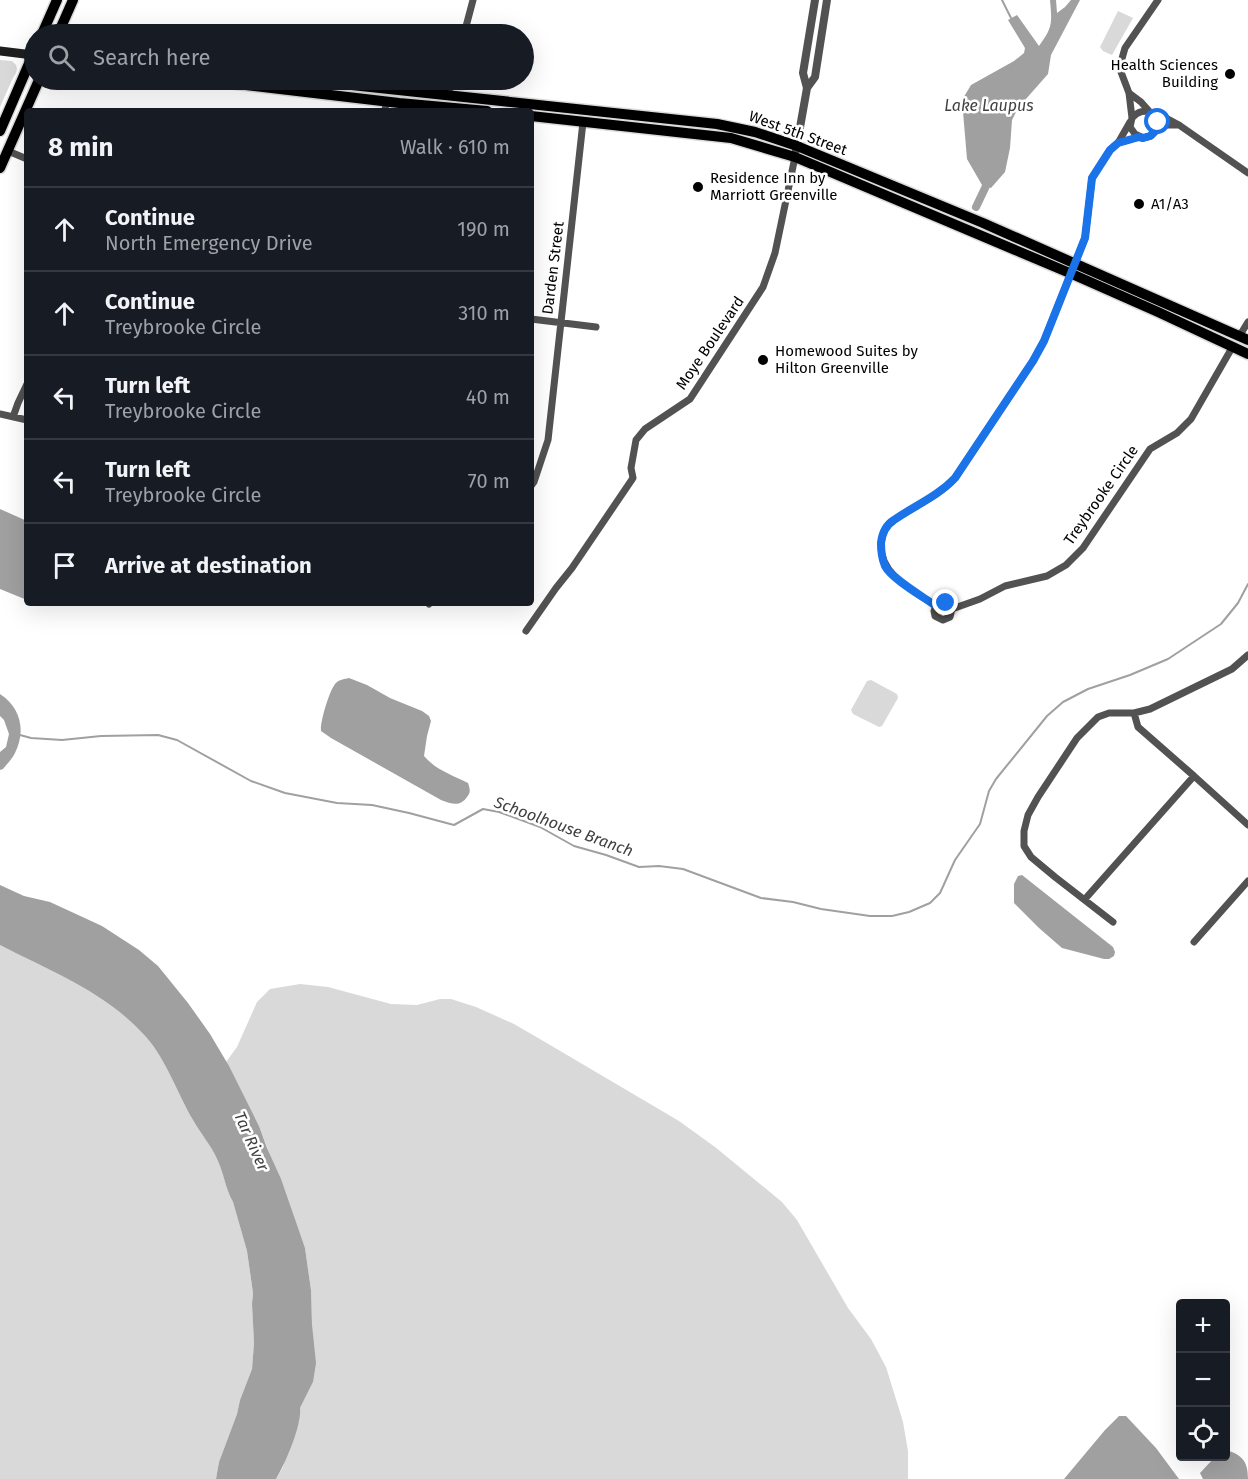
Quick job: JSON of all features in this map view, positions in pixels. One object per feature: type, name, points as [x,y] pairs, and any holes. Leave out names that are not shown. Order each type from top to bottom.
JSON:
[{"type":"main road","points":[[46,24],[57,0]]},
{"type":"main road","points":[[62,24],[73,0]]},
{"type":"main road","points":[[0,51],[24,53]]},
{"type":"main road","points":[[0,131],[24,77]]},
{"type":"main road","points":[[27,108],[35,90]]},
{"type":"main road","points":[[273,90],[386,106],[436,108]]},
{"type":"main road","name":"West 5th Street","points":[[400,90],[717,124],[755,132],[1248,354]]},
{"type":"main road","points":[[386,106],[388,96],[392,94],[466,101],[488,99]]},
{"type":"main road","points":[[534,111],[559,113],[572,109]]},
{"type":"main road","points":[[0,168],[24,114]]},
{"type":"main road","name":"West 5th Street","points":[[534,116],[731,138],[796,151],[1076,263],[1244,337]]},
{"type":"street","points":[[467,24],[473,0]]},
{"type":"street","name":"Moye Boulevard","points":[[526,631],[633,478],[631,468],[636,440],[645,429],[690,399],[763,287],[775,253],[796,151],[807,88],[803,73],[815,0]]},
{"type":"street","name":"Moye Boulevard","points":[[807,88],[815,77],[826,0]]},
{"type":"street","points":[[1139,137],[1132,131],[1129,93],[1120,66],[1125,48],[1158,0]]},
{"type":"street","points":[[448,95],[449,90]]},
{"type":"street","points":[[1129,93],[1152,113],[1158,122],[1156,130]]},
{"type":"street","points":[[1131,120],[1138,112],[1146,111],[1166,118],[1248,174]]},
{"type":"street","name":"Treybrooke Circle","points":[[936,606],[898,580],[886,567],[881,551],[883,534],[892,521],[946,488],[955,478],[1033,361],[1044,341],[1085,238],[1092,178],[1110,150],[1118,143],[1131,120]]},
{"type":"street","name":"Darden Street","points":[[534,482],[548,440],[583,122]]},
{"type":"street","points":[[1118,143],[1150,136],[1167,125],[1179,125]]},
{"type":"street","points":[[8,150],[24,158]]},
{"type":"street","points":[[534,319],[596,327]]},
{"type":"street","points":[[1244,337],[1248,322]]},
{"type":"street","name":"Treybrooke Circle","points":[[952,609],[980,599],[1005,586],[1047,576],[1066,565],[1083,548],[1150,449],[1177,433],[1191,419],[1233,346]]},
{"type":"street","points":[[13,417],[24,390]]},
{"type":"street","points":[[0,414],[24,419]]},
{"type":"street","name":"Treybrooke Circle","points":[[940,602],[946,603],[952,609],[952,614],[948,619],[940,620],[934,614],[940,602]]},
{"type":"street","points":[[1113,922],[1031,857],[1024,846],[1024,831],[1028,814],[1077,738],[1098,717],[1109,713],[1134,713],[1150,710],[1232,669],[1248,655]]},
{"type":"street","points":[[1134,713],[1138,727],[1248,825]]},
{"type":"street","points":[[1085,899],[1194,776]]},
{"type":"street","points":[[1194,942],[1248,881]]},
{"type":"shaded area","points":[[1118,11],[1133,18],[1112,55],[1100,47]]},
{"type":"shaded area","points":[[0,60],[12,61],[17,69],[0,107]]},
{"type":"shaded area","points":[[871,680],[897,694],[898,698],[882,726],[879,727],[853,714],[851,710],[867,681]]},
{"type":"shaded area","points":[[0,945],[96,995],[114,1007],[146,1037],[160,1056],[187,1110],[219,1164],[247,1251],[253,1293],[254,1343],[252,1369],[219,1462],[216,1479],[0,1479]]},
{"type":"shaded area","points":[[300,984],[328,987],[391,1004],[417,1005],[440,999],[451,999],[476,1007],[514,1024],[545,1042],[679,1121],[715,1147],[782,1202],[797,1220],[848,1308],[871,1339],[886,1367],[903,1422],[908,1451],[908,1479],[276,1479],[283,1467],[300,1408],[313,1382],[311,1290],[305,1248],[259,1126],[226,1062],[237,1047],[257,1002],[270,989]]},
{"type":"water","name":"Lake Laupus","points":[[1050,0],[1056,0],[1057,13],[1071,0],[1080,0],[1051,55],[1048,74],[1018,108],[1012,120],[1005,172],[991,188],[982,185],[967,159],[962,100],[971,85],[1024,53],[1025,48],[1008,20],[1017,15],[1039,46],[1050,25]]},
{"type":"water","points":[[0,509],[24,520],[24,599],[0,589]]},
{"type":"water","points":[[349,678],[429,716],[431,721],[424,756],[439,769],[468,783],[470,792],[462,802],[455,804],[441,800],[321,731],[323,714],[335,684]]},
{"type":"water","points":[[0,694],[13,706],[21,728],[15,753],[0,770],[0,752],[6,747],[9,734],[0,716]]},
{"type":"water","points":[[1022,875],[1113,947],[1114,956],[1104,959],[1062,948],[1039,928],[1014,903],[1014,884],[1018,876]]},
{"type":"water","name":"Tar River","points":[[0,885],[24,896],[50,902],[102,926],[139,950],[158,966],[210,1034],[259,1126],[281,1179],[305,1248],[311,1290],[316,1363],[313,1382],[300,1408],[292,1444],[276,1479],[216,1479],[219,1462],[252,1369],[254,1343],[253,1293],[247,1251],[233,1202],[217,1159],[187,1110],[160,1056],[130,1021],[114,1007],[78,984],[0,945]]},
{"type":"water","points":[[1119,1416],[1126,1416],[1156,1448],[1179,1479],[1064,1479]]},
{"type":"water","points":[[1230,1451],[1237,1454],[1246,1464],[1248,1479],[1203,1479],[1200,1473],[1211,1461],[1230,1461]]},
{"type":"waterway","points":[[1002,0],[1011,18]]},
{"type":"waterway","points":[[976,207],[986,186]]},
{"type":"waterway","name":"Schoolhouse Branch","points":[[20,735],[62,740],[101,736],[158,735],[177,740],[251,781],[285,793],[337,803],[372,805],[454,825],[483,809],[499,812],[540,827],[574,846],[639,867],[659,866],[683,869],[761,898],[870,916],[892,916],[930,903],[940,893],[955,860],[980,824],[989,791],[996,779],[1047,716],[1063,702],[1088,689],[1168,659],[1221,624],[1238,603],[1248,584]]},
{"type":"place","name":"Health Sciences Building","points":[[1230,74]]},
{"type":"place","name":"Residence Inn by Marriott Greenville","points":[[698,187]]},
{"type":"place","name":"A1/A3","points":[[1139,204]]},
{"type":"place","name":"Homewood Suites by Hilton Greenville","points":[[763,360]]},
{"type":"route","points":[[946,603],[940,602],[936,606],[888,571],[882,555],[883,534],[892,521],[946,488],[955,478],[1033,361],[1053,322],[1085,238],[1092,178],[1110,150],[1118,143],[1154,134],[1158,122]]}]
